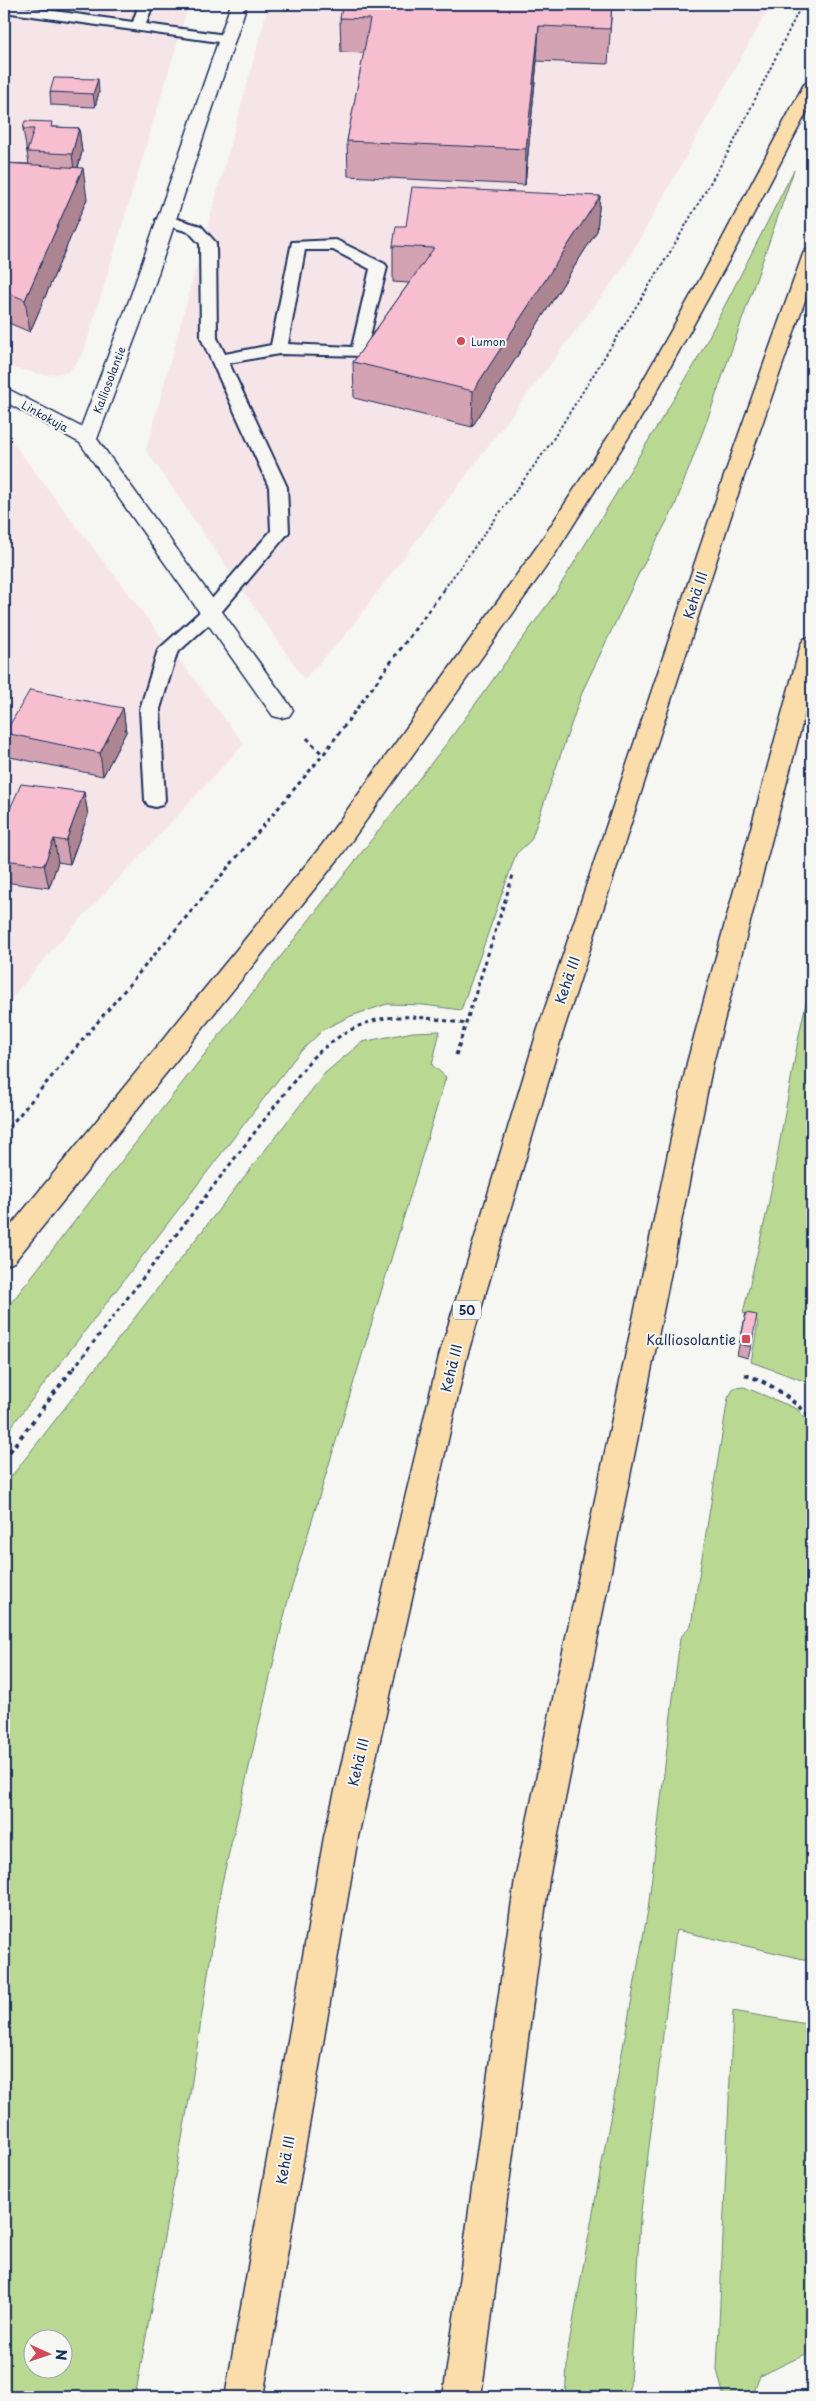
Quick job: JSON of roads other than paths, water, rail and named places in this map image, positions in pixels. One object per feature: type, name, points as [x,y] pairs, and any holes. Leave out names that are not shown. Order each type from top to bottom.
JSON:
[{"type":"highway","points":[[4,1254],[331,851],[547,549],[642,400],[726,249],[812,86]]},
{"type":"highway","name":"Kehä III","points":[[244,2397],[341,1837],[453,1356],[550,1032],[733,479],[812,254]]},
{"type":"highway","points":[[462,2397],[532,1879],[700,1063],[812,644]]},
{"type":"street","name":"Kalliosolantie","points":[[87,440],[140,298],[164,220],[238,4]]},
{"type":"street","name":"Linkokuja","points":[[4,393],[87,440]]},
{"type":"street","points":[[87,440],[281,710]]},
{"type":"lane","points":[[138,27],[146,4]]},
{"type":"lane","points":[[4,8],[226,39]]},
{"type":"lane","points":[[155,800],[150,709],[168,650],[210,613],[280,532],[278,487],[209,338],[208,243],[195,229],[164,220]]},
{"type":"lane","points":[[220,360],[280,349],[360,352],[379,267],[336,245],[298,245],[280,349]]},
{"type":"place","name":"Lumon","points":[[461,341]]},
{"type":"place","name":"Kalliosolantie","points":[[746,1339]]}]
